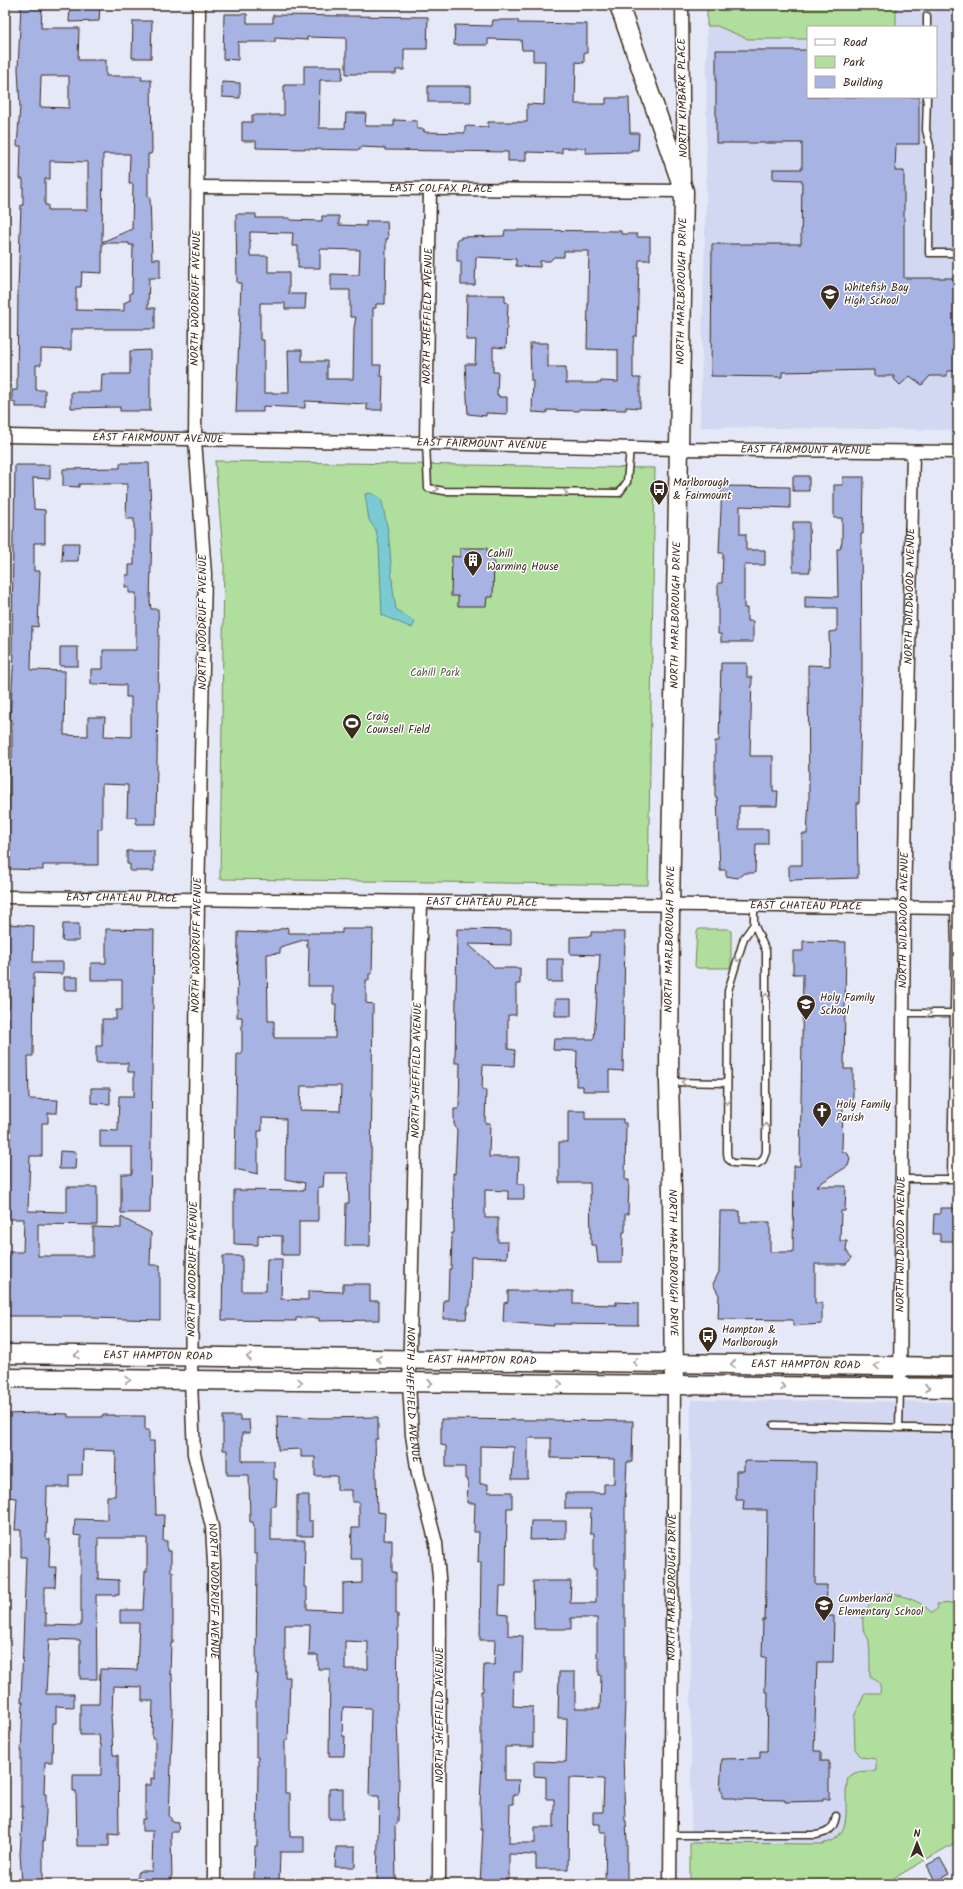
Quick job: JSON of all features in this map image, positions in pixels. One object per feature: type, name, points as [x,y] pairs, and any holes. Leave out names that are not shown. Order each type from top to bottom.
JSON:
[{"type":"main road","name":"NORTH MARLBOROUGH DRIVE","points":[[619,5],[684,191],[670,906],[669,1082],[674,1386]]},
{"type":"main road","name":"EAST HAMPTON ROAD","points":[[5,1354],[958,1367]]},
{"type":"main road","name":"EAST HAMPTON ROAD","points":[[5,1378],[958,1388]]},
{"type":"street","name":"NORTH WOODRUFF AVENUE","points":[[199,5],[195,440],[205,574],[198,899],[191,1381],[194,1454],[212,1527],[214,1563],[214,1884]]},
{"type":"street","name":"NORTH KIMBARK PLACE","points":[[682,5],[684,191]]},
{"type":"street","name":"EAST COLFAX PLACE","points":[[198,187],[684,191]]},
{"type":"street","name":"NORTH SHEFFIELD AVENUE","points":[[426,443],[430,189]]},
{"type":"street","name":"EAST FAIRMOUNT AVENUE","points":[[5,436],[679,449],[958,452]]},
{"type":"street","name":"NORTH WILDWOOD AVENUE","points":[[900,1388],[904,908],[913,452]]},
{"type":"street","name":"EAST CHATEAU PLACE","points":[[5,897],[670,906],[956,908]]},
{"type":"street","name":"NORTH SHEFFIELD AVENUE","points":[[421,902],[409,1383],[412,1434],[418,1474],[436,1543],[440,1589],[439,1884]]},
{"type":"street","name":"NORTH MARLBOROUGH DRIVE","points":[[670,1884],[674,1386]]},
{"type":"lane","points":[[927,16],[927,26]]},
{"type":"lane","points":[[927,98],[926,130],[930,146],[929,253],[958,254]]},
{"type":"lane","points":[[426,443],[428,488],[444,491],[619,493],[627,482],[630,448]]},
{"type":"lane","points":[[754,906],[754,924],[766,951],[766,1152],[763,1160],[757,1164],[733,1163],[728,1159],[727,1084],[728,991],[744,938],[754,924]]},
{"type":"lane","points":[[902,1179],[955,1179],[954,1013],[957,947],[956,908]]},
{"type":"lane","points":[[903,1013],[954,1013]]},
{"type":"lane","points":[[669,1082],[727,1084]]},
{"type":"lane","points":[[900,1388],[900,1428]]},
{"type":"lane","points":[[774,1425],[958,1429]]},
{"type":"lane","points":[[670,1835],[825,1834],[832,1829],[836,1816]]},
{"type":"shaded area","name":"Whitefish Bay High School","points":[[707,5],[958,5],[958,430],[700,427],[706,196]]},
{"type":"shaded area","name":"Cumberland Elementary School","points":[[691,1400],[958,1402],[958,1841],[884,1884],[691,1884]]},
{"type":"green space","points":[[707,5],[896,5],[896,26],[807,26],[807,39],[748,39],[717,26],[707,26]]},
{"type":"green space","name":"Cahill Park","points":[[215,461],[655,468],[648,885],[220,879],[224,563]]},
{"type":"green space","points":[[699,929],[728,929],[731,931],[731,968],[697,968],[695,966],[697,931]]},
{"type":"green space","points":[[889,1593],[923,1605],[932,1613],[938,1608],[937,1604],[958,1603],[958,1841],[884,1884],[690,1884],[690,1843],[821,1844],[832,1840],[840,1834],[844,1827],[846,1818],[846,1788],[848,1778],[854,1773],[858,1772],[876,1771],[876,1759],[861,1757],[855,1749],[854,1717],[865,1693],[880,1693],[879,1683],[870,1676],[869,1641],[864,1630],[863,1617],[868,1606],[872,1602]]},
{"type":"water","points":[[370,493],[379,497],[383,504],[388,531],[396,609],[415,622],[412,628],[382,615],[379,546],[376,530],[369,520],[365,494]]},
{"type":"building","points":[[21,5],[42,5],[41,28],[79,28],[78,60],[106,60],[106,76],[142,76],[141,80],[151,80],[152,151],[151,154],[148,154],[148,197],[150,197],[152,259],[160,259],[160,278],[149,278],[148,308],[155,308],[155,329],[71,329],[71,350],[41,349],[41,365],[36,365],[36,390],[45,390],[45,407],[15,407],[15,402],[12,402],[12,390],[17,390],[18,289],[21,205],[23,205],[23,179],[20,179],[21,146],[17,146],[20,107],[18,69]],"holes":[[[41,76],[69,76],[69,108],[40,107]],[[103,154],[130,154],[129,184],[133,184],[132,229],[102,242]],[[50,161],[88,162],[88,210],[48,210],[48,205],[45,205],[45,179],[50,179]],[[102,243],[129,243],[129,245],[133,245],[132,293],[130,293],[130,300],[124,303],[124,311],[76,310],[76,287],[81,287],[82,272],[102,273]]]},
{"type":"building","points":[[70,5],[100,6],[99,21],[69,22]]},
{"type":"building","points":[[224,14],[247,14],[247,23],[273,23],[273,15],[428,17],[427,49],[404,49],[404,70],[396,70],[396,74],[346,74],[346,38],[307,37],[307,40],[275,38],[275,42],[238,42],[238,60],[223,59]]},
{"type":"building","points":[[493,20],[518,20],[518,23],[587,24],[587,53],[584,53],[584,63],[576,62],[575,104],[606,104],[606,98],[629,98],[630,133],[639,133],[638,150],[631,150],[631,152],[586,153],[586,148],[562,148],[562,153],[526,152],[526,161],[508,161],[508,152],[385,150],[385,148],[360,147],[360,150],[256,148],[256,141],[242,141],[242,122],[252,122],[252,115],[284,115],[284,85],[304,85],[304,66],[343,66],[342,80],[320,80],[319,128],[345,128],[346,113],[366,113],[365,126],[394,126],[394,120],[417,121],[417,129],[424,129],[424,132],[465,133],[465,126],[488,127],[488,122],[527,122],[527,104],[544,105],[545,61],[533,61],[533,50],[522,50],[521,40],[488,39],[488,45],[454,45],[455,25],[492,26]]},
{"type":"building","points":[[133,21],[152,21],[151,58],[132,58]]},
{"type":"building","points":[[716,50],[807,50],[807,98],[919,98],[919,144],[896,144],[895,171],[904,171],[904,278],[958,278],[958,371],[947,371],[947,376],[930,376],[922,385],[910,376],[900,385],[894,379],[894,376],[874,376],[874,370],[782,372],[782,377],[711,376],[712,244],[801,244],[802,180],[773,179],[773,169],[802,169],[802,143],[716,143]]},
{"type":"building","points":[[222,82],[240,83],[240,98],[222,97]]},
{"type":"building","points":[[428,86],[471,86],[471,102],[428,102]]},
{"type":"building","points":[[236,214],[256,214],[256,218],[290,218],[290,220],[322,221],[322,216],[339,216],[339,225],[366,226],[366,221],[387,221],[388,239],[386,239],[385,304],[376,304],[376,308],[373,308],[373,365],[381,365],[380,376],[383,376],[382,410],[367,410],[367,404],[305,401],[305,408],[263,406],[263,412],[236,412],[241,283],[237,283]],"holes":[[[250,232],[293,233],[292,246],[298,246],[298,268],[320,268],[320,249],[360,250],[359,275],[331,274],[331,290],[350,290],[350,317],[356,317],[354,328],[353,379],[327,379],[327,361],[302,361],[302,350],[288,350],[289,393],[264,393],[264,340],[260,340],[260,303],[285,303],[285,309],[305,309],[306,294],[289,294],[289,272],[268,272],[268,256],[250,256]]]},
{"type":"building","points":[[505,230],[621,231],[621,234],[637,234],[637,237],[650,237],[650,260],[639,260],[637,336],[634,336],[633,345],[633,378],[640,378],[640,408],[626,407],[626,410],[547,410],[547,413],[532,412],[533,381],[531,381],[530,343],[548,343],[548,367],[566,367],[566,383],[601,383],[601,381],[618,382],[618,350],[587,349],[589,251],[564,251],[564,257],[554,257],[550,261],[540,261],[540,267],[516,266],[516,259],[476,257],[475,285],[461,285],[461,261],[457,261],[457,239],[461,239],[461,237],[504,236]]},
{"type":"building","points":[[467,295],[505,295],[505,302],[508,303],[506,348],[493,347],[493,372],[498,372],[497,395],[499,395],[499,397],[507,397],[507,414],[486,413],[486,416],[468,414],[465,364],[475,364],[476,340],[466,340]]},
{"type":"building","points":[[150,350],[150,411],[120,411],[120,407],[71,408],[71,392],[101,392],[102,374],[130,374],[130,351]]},
{"type":"building","points":[[120,463],[149,463],[152,530],[150,601],[151,609],[158,609],[159,636],[156,824],[136,824],[136,817],[127,817],[128,785],[102,784],[102,829],[98,829],[98,865],[43,865],[43,870],[8,869],[9,759],[12,759],[12,720],[10,720],[14,654],[12,654],[15,465],[50,465],[50,479],[33,478],[34,509],[45,510],[45,543],[34,543],[34,571],[40,571],[38,627],[32,626],[31,670],[65,671],[64,735],[88,736],[88,717],[105,717],[104,736],[131,737],[131,697],[126,697],[126,685],[91,684],[91,669],[103,669],[103,650],[136,650],[136,593],[129,593],[129,587],[125,587],[126,575],[129,575],[129,565],[134,565],[134,519],[126,519],[127,484],[79,484],[79,487],[63,486],[63,469],[120,468]]},
{"type":"building","points":[[793,476],[809,476],[809,491],[793,491]]},
{"type":"building","points":[[843,477],[864,477],[863,534],[861,534],[862,666],[859,803],[857,803],[858,878],[789,880],[789,865],[802,865],[802,834],[807,834],[809,800],[808,665],[830,666],[829,632],[837,631],[837,608],[805,608],[805,596],[838,597],[837,549],[840,549],[842,542],[842,518],[834,518],[834,485],[843,485]]},
{"type":"building","points":[[722,486],[790,487],[790,508],[740,506],[740,534],[746,534],[746,550],[765,550],[765,565],[744,565],[744,608],[747,608],[747,621],[753,621],[753,642],[721,642],[721,634],[718,634],[718,583],[722,583],[723,553],[719,553]]},
{"type":"building","points":[[793,522],[809,522],[810,572],[793,572]]},
{"type":"building","points":[[63,543],[79,543],[78,561],[62,561]]},
{"type":"building","name":"Cahill Warming House","points":[[460,548],[487,548],[487,558],[494,559],[493,597],[487,597],[486,606],[458,606],[458,596],[451,596],[452,556],[460,557]]},
{"type":"building","points":[[60,647],[78,647],[78,666],[60,666]]},
{"type":"building","points":[[721,663],[747,663],[747,677],[752,677],[750,756],[773,756],[773,791],[778,791],[777,806],[739,806],[739,829],[768,829],[768,844],[756,844],[755,873],[744,873],[738,878],[726,876],[726,870],[720,870],[717,797],[715,797],[715,741],[719,741]]},
{"type":"building","points":[[127,851],[154,851],[154,871],[130,871],[130,864],[127,864]]},
{"type":"building","points":[[8,924],[34,926],[33,962],[63,962],[63,974],[34,973],[33,1056],[28,1056],[29,1099],[58,1100],[57,1113],[48,1113],[48,1123],[42,1123],[42,1156],[30,1156],[28,1211],[67,1212],[67,1187],[97,1187],[97,1225],[38,1224],[38,1256],[93,1256],[93,1227],[121,1228],[121,1217],[151,1233],[150,1265],[160,1265],[160,1320],[92,1318],[92,1316],[5,1316],[5,1252],[23,1252],[24,1219],[6,1219],[5,1210],[7,1137],[7,1127],[5,1127],[6,1017],[8,1017],[9,991],[5,991],[5,969]]},
{"type":"building","points":[[63,924],[79,924],[79,941],[62,941]]},
{"type":"building","points":[[287,927],[289,933],[342,933],[342,929],[373,929],[372,974],[369,974],[369,980],[366,980],[366,1003],[373,1004],[370,1246],[345,1246],[346,1203],[349,1203],[348,1173],[324,1173],[323,1187],[318,1187],[318,1221],[299,1221],[299,1255],[282,1255],[282,1236],[258,1235],[258,1245],[234,1244],[234,1190],[304,1191],[305,1183],[285,1179],[286,1119],[262,1118],[262,1131],[258,1131],[258,1174],[235,1169],[237,1054],[242,1054],[242,1017],[237,1017],[238,932],[267,933]],"holes":[[[307,939],[307,947],[309,947],[308,986],[333,986],[333,1004],[336,1004],[335,1038],[274,1038],[274,1021],[268,1021],[267,954],[280,953],[280,947]],[[301,1086],[341,1086],[340,1111],[300,1110]]]},
{"type":"building","points":[[106,929],[154,930],[150,1213],[121,1213],[121,1174],[132,1174],[132,1147],[100,1147],[100,1130],[118,1131],[119,1096],[134,1096],[134,1072],[128,1072],[128,1063],[96,1063],[96,1046],[102,1046],[102,1019],[116,1019],[116,1010],[122,1010],[122,980],[91,980],[91,963],[106,963]]},
{"type":"building","points":[[457,929],[511,930],[511,945],[468,944],[495,968],[520,968],[520,984],[516,984],[516,1015],[508,1015],[508,1049],[515,1050],[514,1066],[483,1065],[482,1090],[486,1090],[485,1123],[490,1123],[489,1157],[519,1157],[518,1184],[524,1184],[524,1199],[508,1199],[508,1191],[485,1190],[485,1218],[498,1218],[498,1242],[508,1242],[507,1258],[471,1257],[470,1306],[468,1306],[466,1319],[443,1319],[444,1300],[448,1300],[452,1233],[454,1233],[453,1173],[455,1174],[457,1130],[454,1124],[454,1109],[459,1109],[460,1063],[455,1063]]},
{"type":"building","points":[[591,932],[625,932],[623,1071],[609,1070],[609,1091],[583,1091],[583,1086],[576,1086],[577,1051],[553,1050],[554,1039],[594,1039],[600,955],[570,954],[570,937],[591,936]]},
{"type":"building","name":"Holy Family Parish","points":[[803,941],[846,942],[844,1069],[853,1069],[853,1104],[843,1104],[842,1151],[848,1154],[850,1159],[848,1166],[816,1186],[846,1186],[845,1211],[841,1211],[840,1241],[847,1241],[846,1250],[852,1258],[846,1264],[815,1264],[815,1303],[822,1303],[822,1324],[793,1326],[793,1320],[718,1319],[719,1295],[713,1284],[719,1272],[720,1211],[740,1211],[740,1222],[770,1222],[770,1252],[793,1252],[794,1166],[800,1166],[803,974],[793,974],[793,951],[803,951]]},
{"type":"building","points":[[547,959],[563,959],[563,982],[547,982]]},
{"type":"building","points":[[64,977],[78,977],[78,990],[64,990]]},
{"type":"building","points":[[555,999],[571,999],[571,1016],[555,1016]]},
{"type":"building","points":[[91,1088],[110,1088],[110,1104],[91,1103]]},
{"type":"building","points":[[568,1111],[585,1111],[585,1119],[623,1119],[623,1123],[626,1123],[625,1180],[629,1180],[628,1214],[625,1214],[622,1263],[598,1263],[596,1245],[591,1245],[590,1183],[559,1183],[559,1142],[568,1142]]},
{"type":"building","points":[[60,1151],[76,1152],[75,1169],[59,1169]]},
{"type":"building","points":[[940,1208],[958,1208],[958,1241],[940,1241],[940,1234],[933,1234],[934,1214],[940,1214]]},
{"type":"building","points":[[223,1256],[242,1256],[242,1291],[266,1291],[267,1259],[282,1259],[281,1299],[308,1300],[308,1291],[343,1292],[343,1284],[370,1284],[370,1301],[379,1301],[379,1320],[319,1321],[319,1318],[296,1318],[296,1321],[222,1320]]},
{"type":"building","points":[[508,1291],[573,1291],[573,1304],[616,1305],[616,1302],[638,1303],[638,1325],[554,1324],[554,1326],[503,1322],[504,1303],[508,1302]]},
{"type":"building","points":[[5,1414],[68,1414],[68,1417],[102,1417],[102,1415],[145,1416],[145,1430],[149,1430],[149,1441],[154,1441],[156,1515],[164,1515],[163,1541],[167,1541],[167,1551],[171,1551],[171,1572],[173,1572],[173,1643],[171,1643],[170,1674],[172,1674],[173,1710],[169,1817],[171,1817],[171,1821],[179,1822],[178,1832],[171,1832],[172,1884],[135,1884],[139,1871],[152,1871],[153,1831],[142,1831],[142,1819],[145,1819],[145,1785],[151,1785],[151,1778],[155,1779],[155,1738],[152,1738],[153,1701],[142,1701],[142,1687],[113,1686],[111,1715],[113,1755],[118,1755],[119,1835],[109,1834],[109,1846],[77,1846],[76,1791],[73,1791],[73,1775],[101,1775],[101,1744],[99,1735],[80,1735],[80,1704],[99,1704],[100,1669],[137,1670],[139,1623],[120,1623],[120,1610],[143,1610],[145,1571],[147,1571],[147,1538],[98,1538],[98,1579],[119,1580],[119,1595],[96,1595],[97,1679],[80,1679],[80,1640],[49,1639],[46,1694],[74,1694],[74,1707],[56,1706],[56,1723],[53,1723],[52,1762],[45,1762],[44,1794],[46,1794],[46,1813],[44,1842],[43,1841],[43,1884],[22,1884],[20,1854],[23,1806],[21,1806],[21,1757],[23,1702],[21,1702],[26,1557],[21,1557],[21,1530],[15,1530],[17,1498],[5,1497]],"holes":[[[83,1450],[116,1451],[115,1496],[107,1496],[107,1520],[75,1519],[74,1535],[81,1536],[81,1626],[46,1625],[46,1613],[44,1613],[44,1587],[55,1587],[56,1567],[49,1567],[50,1539],[46,1539],[47,1487],[69,1487],[69,1475],[82,1475]]]},
{"type":"building","points":[[223,1416],[240,1416],[240,1420],[249,1420],[250,1433],[242,1433],[242,1461],[274,1461],[274,1479],[277,1479],[276,1506],[271,1506],[271,1540],[305,1540],[304,1587],[307,1587],[307,1609],[343,1611],[343,1584],[362,1583],[362,1559],[351,1559],[352,1528],[359,1528],[359,1502],[352,1502],[352,1490],[337,1490],[337,1476],[315,1476],[315,1457],[301,1457],[301,1449],[278,1450],[277,1416],[321,1418],[378,1417],[378,1439],[375,1439],[377,1512],[385,1513],[384,1540],[392,1540],[392,1572],[396,1572],[396,1614],[398,1614],[397,1719],[399,1777],[398,1823],[395,1826],[396,1884],[377,1884],[379,1796],[369,1796],[371,1708],[343,1707],[342,1736],[345,1736],[344,1756],[329,1756],[330,1669],[318,1669],[318,1655],[309,1655],[310,1625],[285,1625],[285,1677],[290,1677],[288,1740],[285,1740],[285,1793],[290,1793],[290,1837],[304,1837],[304,1852],[280,1852],[279,1884],[256,1884],[254,1882],[255,1846],[257,1846],[258,1768],[258,1757],[256,1757],[256,1698],[258,1674],[256,1674],[257,1554],[254,1554],[253,1522],[250,1522],[249,1475],[227,1475],[227,1450],[223,1450]],"holes":[[[345,1641],[368,1642],[368,1669],[345,1669]]]},
{"type":"building","points":[[441,1419],[633,1421],[632,1462],[627,1462],[625,1503],[625,1701],[623,1753],[627,1841],[627,1884],[605,1884],[606,1832],[600,1832],[600,1824],[593,1824],[593,1812],[603,1812],[604,1779],[569,1778],[568,1869],[536,1869],[536,1855],[509,1854],[509,1884],[480,1884],[483,1830],[481,1830],[480,1804],[482,1761],[481,1691],[483,1691],[484,1665],[494,1665],[495,1640],[480,1640],[481,1562],[478,1562],[479,1532],[474,1532],[475,1503],[467,1503],[468,1479],[465,1479],[465,1467],[446,1467],[446,1446],[441,1445]],"holes":[[[528,1438],[551,1438],[551,1458],[614,1459],[614,1484],[604,1484],[604,1493],[565,1493],[565,1509],[591,1509],[590,1533],[594,1533],[596,1603],[570,1603],[571,1581],[533,1581],[534,1629],[571,1629],[571,1618],[597,1618],[597,1658],[599,1658],[599,1675],[601,1675],[600,1708],[575,1708],[575,1672],[559,1672],[558,1718],[567,1718],[566,1762],[534,1761],[534,1776],[546,1777],[546,1799],[554,1799],[554,1827],[535,1827],[535,1843],[509,1843],[510,1804],[513,1804],[513,1795],[518,1795],[519,1780],[505,1780],[505,1747],[533,1747],[533,1707],[513,1706],[514,1672],[522,1672],[523,1636],[508,1635],[508,1615],[499,1614],[500,1586],[506,1586],[507,1508],[512,1508],[512,1492],[488,1492],[488,1484],[480,1484],[480,1446],[514,1447],[512,1479],[528,1479]]]},
{"type":"building","points":[[744,1461],[816,1462],[815,1585],[827,1585],[826,1616],[834,1616],[833,1662],[817,1662],[814,1751],[821,1751],[821,1761],[829,1761],[829,1799],[823,1799],[823,1801],[785,1802],[785,1800],[722,1798],[722,1790],[720,1790],[722,1759],[760,1758],[760,1751],[767,1751],[768,1692],[765,1692],[766,1657],[762,1657],[763,1620],[765,1620],[767,1510],[743,1510],[744,1500],[736,1500],[736,1471],[744,1471]]},
{"type":"building","points":[[297,1495],[309,1495],[309,1521],[313,1521],[313,1536],[297,1536]]},
{"type":"building","points":[[531,1521],[566,1521],[566,1539],[530,1540]]},
{"type":"building","points":[[343,1788],[343,1819],[329,1819],[329,1789]]},
{"type":"building","points":[[336,1847],[355,1847],[355,1867],[335,1867]]},
{"type":"building","points":[[940,1858],[949,1874],[935,1881],[927,1865]]},
{"type":"place","name":"Whitefish Bay High School","points":[[830,311]]},
{"type":"place","name":"Marlborough & Fairmount","points":[[659,506]]},
{"type":"place","name":"Cahill Warming House","points":[[473,577]]},
{"type":"place","name":"Craig Counsell Field","points":[[352,740]]},
{"type":"place","name":"Holy Family School","points":[[806,1021]]},
{"type":"place","name":"Holy Family Parish","points":[[822,1128]]},
{"type":"place","name":"Hampton & Marlborough","points":[[708,1353]]},
{"type":"place","name":"Cumberland Elementary School","points":[[824,1622]]}]
